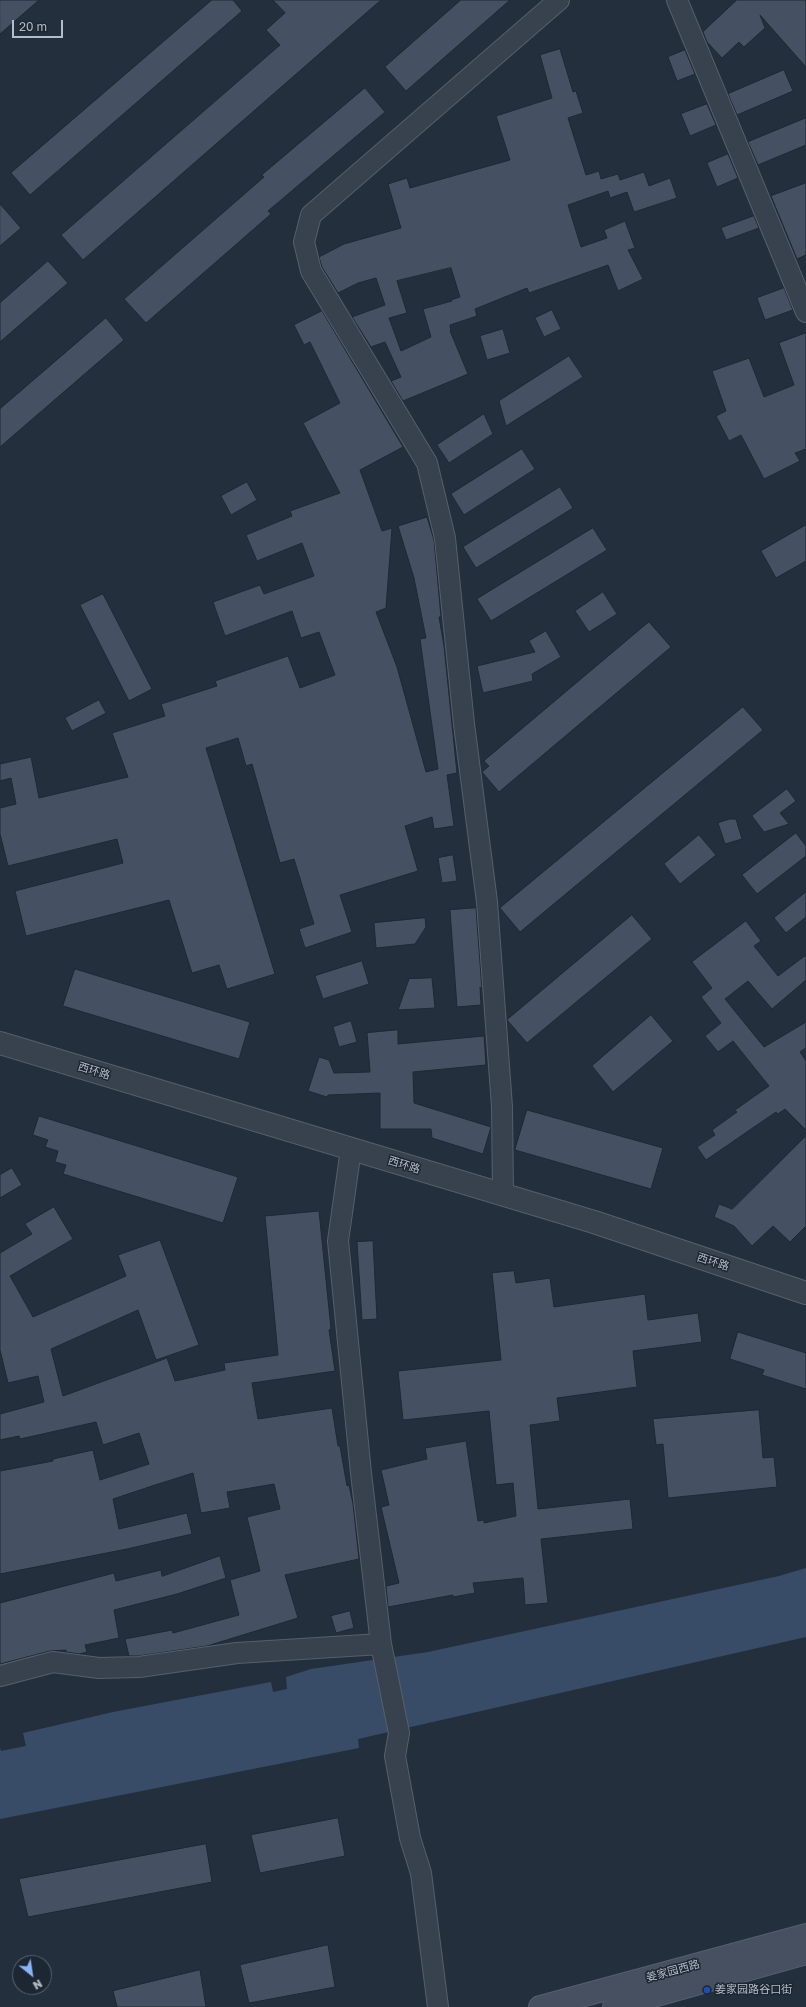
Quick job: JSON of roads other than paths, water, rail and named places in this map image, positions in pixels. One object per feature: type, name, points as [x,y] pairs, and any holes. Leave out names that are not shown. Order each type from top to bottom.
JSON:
[{"type":"main road","name":"姜家园西路","points":[[540,2007],[806,1935]]},
{"type":"main road","name":"姜家园西路","points":[[614,2007],[806,1953]]},
{"type":"street","points":[[503,1195],[502,1107],[487,902],[464,724],[445,538],[427,463],[311,271],[304,242],[311,215],[559,0]]},
{"type":"street","points":[[677,0],[806,312]]},
{"type":"street","name":"西环路","points":[[0,1043],[594,1222],[806,1293]]},
{"type":"street","points":[[351,1149],[338,1241],[360,1473],[381,1644],[399,1732],[395,1756],[410,1838],[421,1873],[438,2007]]},
{"type":"street","points":[[0,1676],[53,1662],[99,1668],[139,1667],[236,1653],[381,1644]]},
{"type":"water","points":[[806,1568],[806,1637],[358,1739],[359,1748],[0,1819],[0,1748],[1,1751],[26,1746],[23,1733],[113,1712],[271,1682],[273,1692],[287,1689],[286,1677],[311,1669],[428,1652],[779,1576]]},
{"type":"place","name":"姜家园路谷口街","points":[[707,1990]]}]
